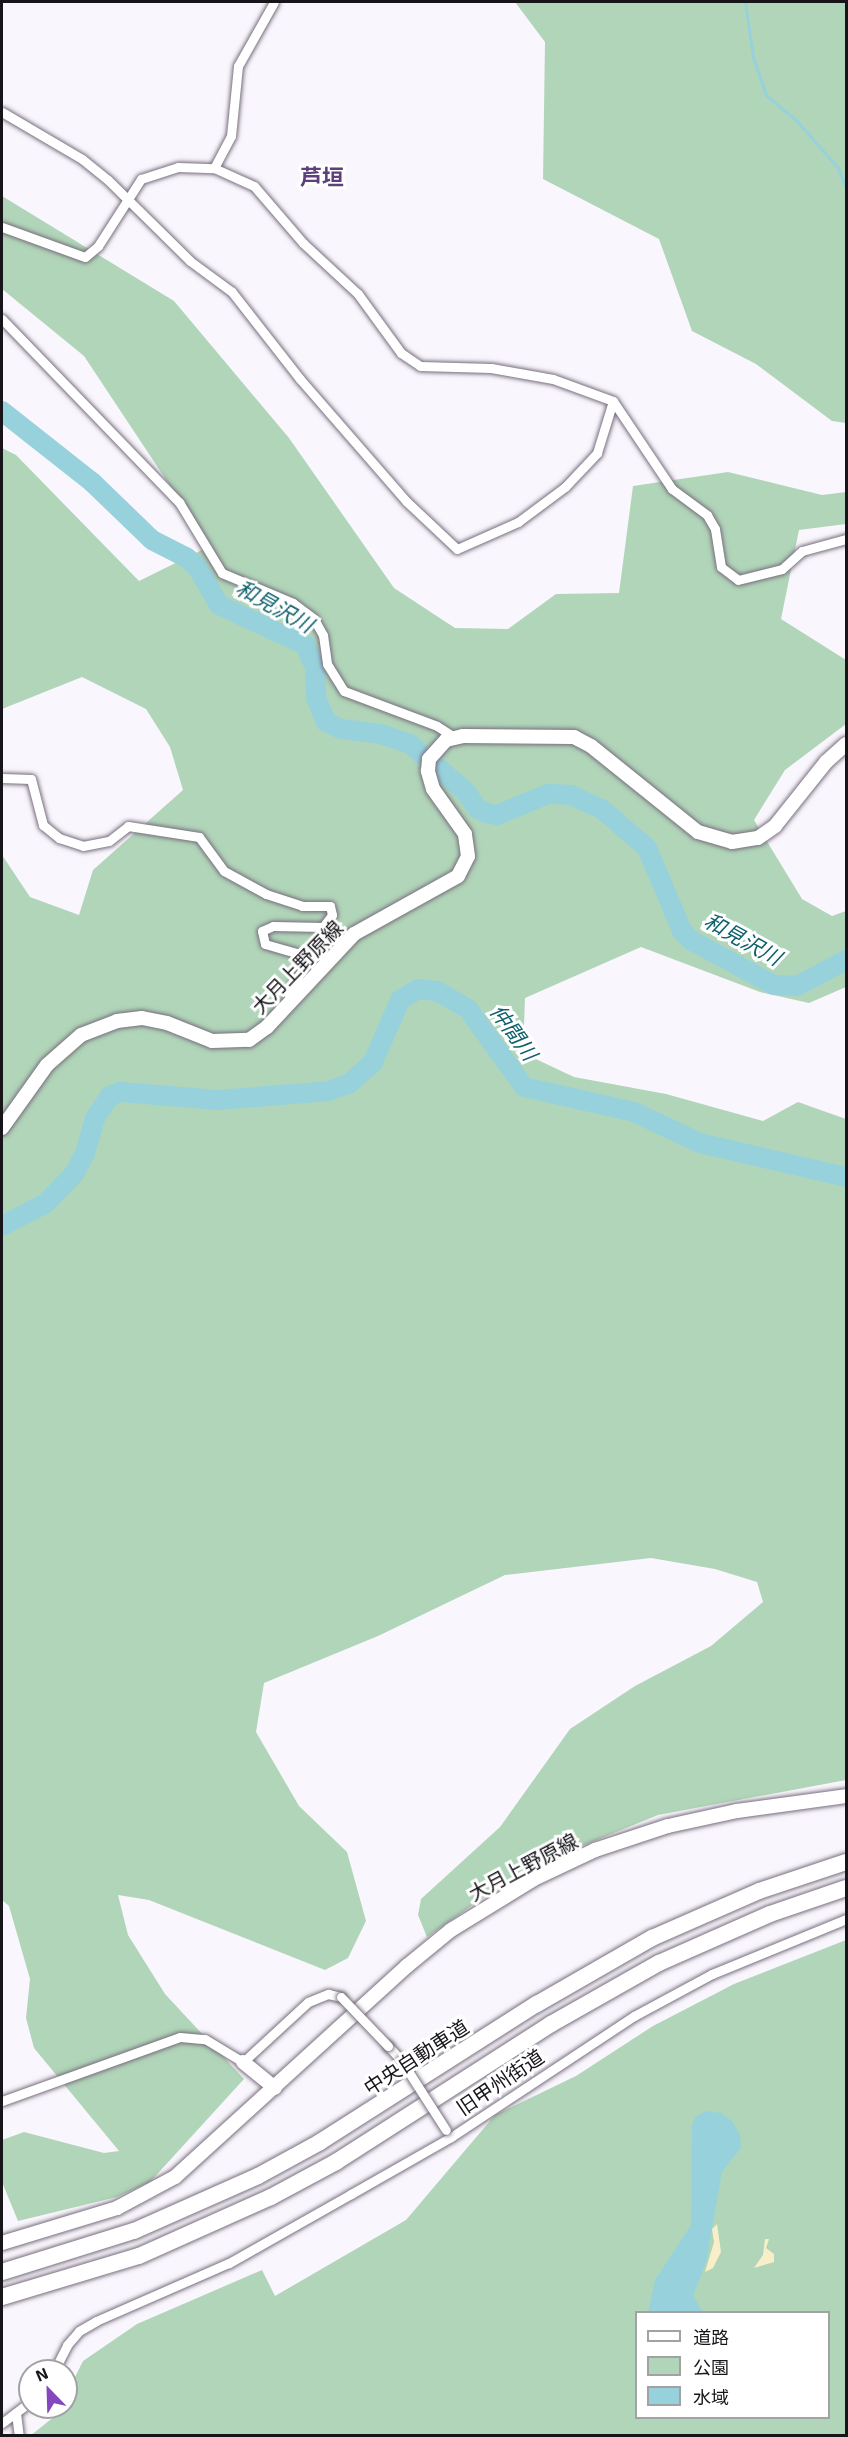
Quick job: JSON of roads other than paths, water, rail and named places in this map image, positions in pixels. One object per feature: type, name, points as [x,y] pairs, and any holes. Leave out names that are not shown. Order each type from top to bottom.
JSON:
[{"type":"highway","name":"中央自動車道","points":[[2,2272],[134,2231],[258,2176],[320,2142],[537,2004],[652,1938],[759,1891],[846,1862]]},
{"type":"highway","points":[[2,2297],[139,2256],[271,2197],[336,2162],[551,2024],[659,1963],[760,1918],[846,1888]]},
{"type":"main road","points":[[450,738],[574,737],[591,746],[698,832],[732,842],[758,838],[775,826],[826,762],[846,744]]},
{"type":"main road","name":"大月上野原線","points":[[2,1128],[56,1055],[99,1027],[131,1018],[149,1018],[212,1041],[236,1042],[259,1034],[354,934],[397,908],[447,884],[466,865],[465,834],[428,777],[432,753],[450,738]]},
{"type":"main road","name":"大月上野原線","points":[[2,2244],[100,2214],[156,2188],[200,2157],[442,1938],[534,1879],[595,1850],[668,1826],[727,1813],[846,1796]]},
{"type":"main road","points":[[243,2062],[275,2088]]},
{"type":"street","points":[[214,168],[231,136],[238,66],[274,2]]},
{"type":"street","points":[[2,112],[82,159],[127,198],[190,261],[232,292],[300,379],[406,501],[456,549],[518,522],[565,487],[597,453],[613,401]]},
{"type":"street","points":[[2,226],[85,257],[98,246],[141,179],[178,166],[214,168],[254,186],[303,243],[358,294],[401,353],[420,366],[491,368],[553,379],[613,401],[672,489],[707,515],[715,529],[721,567],[738,580],[782,569],[802,551],[846,538]]},
{"type":"street","points":[[2,319],[179,502],[222,573],[293,603],[314,619],[323,635],[327,664],[344,691],[437,726],[450,738]]},
{"type":"street","points":[[2,778],[31,779],[43,825],[59,838],[83,846],[109,841],[128,826],[199,837],[224,871],[266,894],[302,906],[330,906],[332,915],[323,927],[273,926],[262,931],[265,944],[297,953],[303,969],[288,992],[291,1001]]},
{"type":"street","name":"旧甲州街道","points":[[243,2062],[308,2002],[328,1994],[341,1997],[401,2060],[448,2133],[634,2016],[712,1974],[846,1919]]},
{"type":"street","points":[[2,2101],[189,2036],[205,2039],[243,2062]]},
{"type":"street","points":[[60,2359],[68,2345],[87,2326],[229,2263],[448,2133]]},
{"type":"street","points":[[2,2422],[16,2413],[19,2436]]},
{"type":"water","points":[[706,2111],[721,2113],[732,2121],[740,2135],[741,2148],[722,2172],[706,2263],[693,2296],[702,2311],[648,2311],[655,2280],[691,2225],[692,2125],[695,2117]]},
{"type":"waterway","points":[[745,2],[753,57],[766,95],[795,119],[838,168],[846,188]]},
{"type":"waterway","name":"和見沢川","points":[[2,411],[92,482],[152,540],[186,557],[197,567],[219,605],[305,645],[315,667],[316,698],[326,722],[341,729],[381,734],[410,744],[466,792],[478,809],[487,813],[497,815],[548,794],[571,795],[603,810],[647,848],[682,931],[692,941],[774,985],[797,986],[846,960]]},
{"type":"waterway","name":"仲間川","points":[[2,1226],[46,1203],[74,1174],[85,1153],[95,1118],[110,1096],[120,1092],[218,1100],[329,1091],[350,1083],[373,1062],[400,1000],[418,989],[437,991],[468,1009],[524,1087],[634,1112],[700,1143],[846,1177]]},
{"type":"district","name":"芦垣","points":[[322,177]]}]
